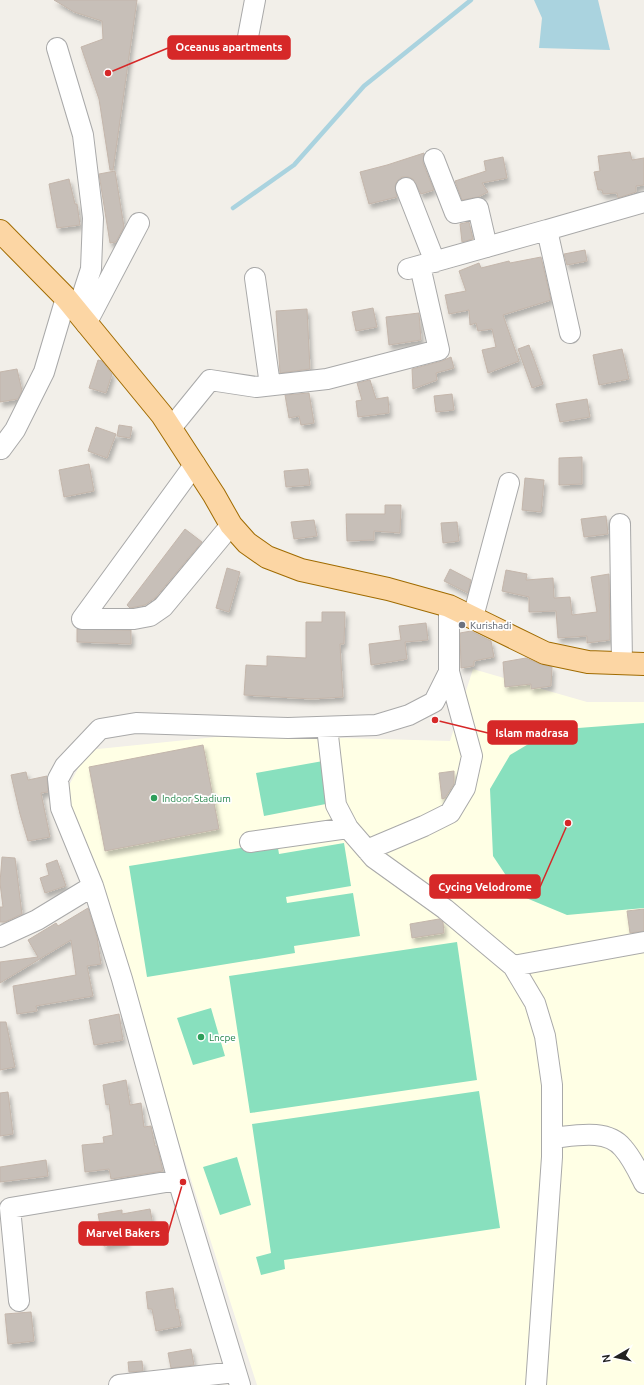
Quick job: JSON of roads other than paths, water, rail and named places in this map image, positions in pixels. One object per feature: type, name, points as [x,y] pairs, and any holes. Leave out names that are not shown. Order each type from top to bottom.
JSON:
[{"type":"main road","points":[[0,231],[76,311],[171,428],[195,464],[231,525],[247,544],[267,557],[301,570],[388,589],[449,606],[545,653],[588,662],[644,664]]},
{"type":"street","points":[[248,37],[255,0]]},
{"type":"street","points":[[1,450],[15,430],[76,311],[91,269],[93,218],[83,135],[57,48]]},
{"type":"street","points":[[434,159],[454,213],[478,208],[487,247]]},
{"type":"street","points":[[171,428],[210,380],[256,387],[327,379],[439,350],[406,188]]},
{"type":"street","points":[[421,266],[644,202]]},
{"type":"street","points":[[76,311],[140,223]]},
{"type":"street","points":[[547,230],[570,332]]},
{"type":"street","points":[[255,278],[270,385]]},
{"type":"street","points":[[195,464],[82,619],[134,619],[150,616],[163,607],[231,525]]},
{"type":"street","points":[[474,617],[503,512],[509,483]]},
{"type":"street","points":[[620,524],[622,664]]},
{"type":"street","points":[[367,850],[424,826],[450,813],[466,788],[472,756],[449,672],[449,606]]},
{"type":"street","points":[[119,1385],[238,1378],[212,1288],[178,1180],[122,979],[93,886],[61,808],[58,779],[65,766],[100,729],[136,723],[328,727],[376,725],[409,715],[434,702],[449,672]]},
{"type":"street","points":[[328,727],[336,805],[348,828],[374,858],[445,909],[513,966],[535,1003],[545,1036],[552,1085],[552,1138],[536,1385]]},
{"type":"street","points":[[250,842],[348,828]]},
{"type":"street","points":[[0,936],[37,920],[93,886]]},
{"type":"street","points":[[513,966],[644,942]]},
{"type":"street","points":[[552,1138],[594,1135],[610,1138],[623,1146],[644,1183]]},
{"type":"street","points":[[19,1301],[10,1208],[178,1180]]},
{"type":"water","points":[[534,0],[598,0],[610,50],[539,48],[542,18]]},
{"type":"waterway","points":[[233,208],[294,165],[364,86],[471,0]]},
{"type":"place","name":"Oceanus apartments","points":[[108,73]]},
{"type":"place","name":"Kurishadi","points":[[462,625]]},
{"type":"place","name":"Islam madrasa","points":[[435,720]]},
{"type":"place","name":"Indoor Stadium","points":[[154,798]]},
{"type":"place","name":"Cycing Velodrome","points":[[568,823]]},
{"type":"place","name":"Lncpe","points":[[201,1037]]},
{"type":"place","name":"Marvel Bakers","points":[[183,1182]]}]
